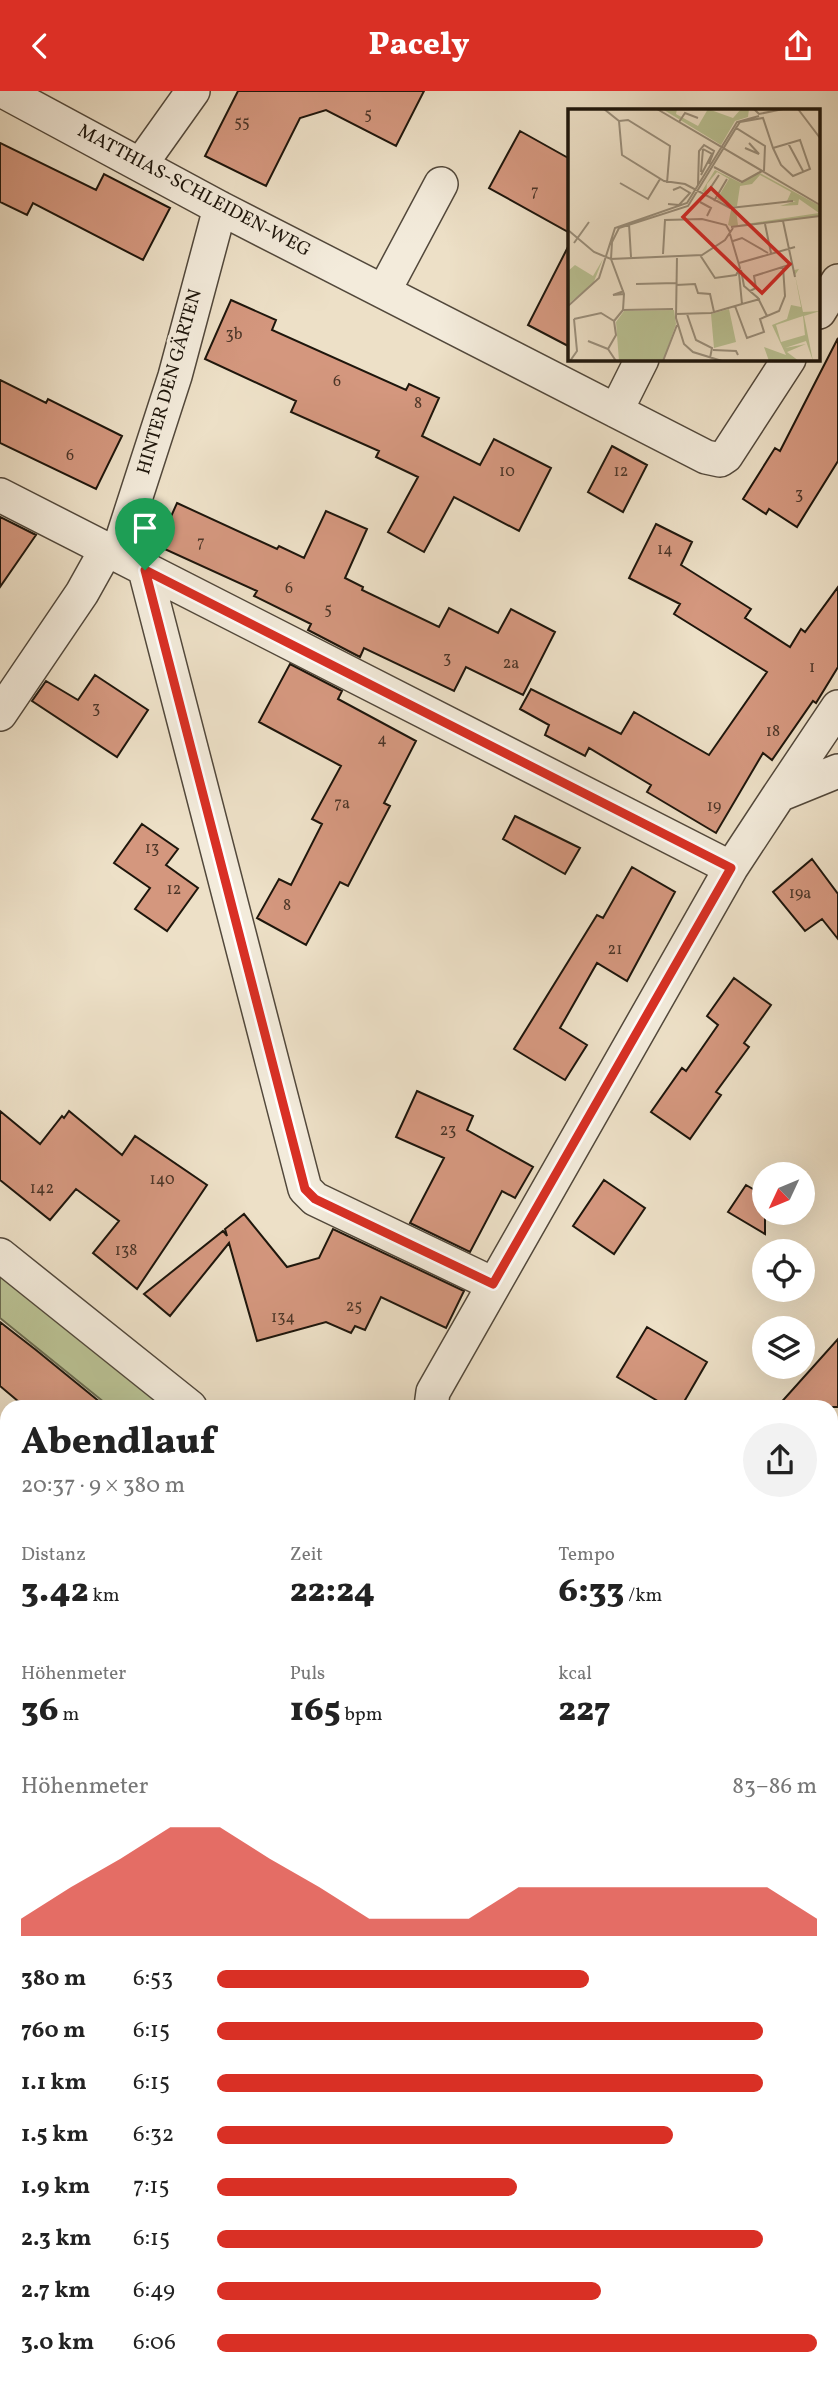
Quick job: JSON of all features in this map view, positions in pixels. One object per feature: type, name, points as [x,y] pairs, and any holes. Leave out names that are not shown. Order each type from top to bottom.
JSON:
[{"type":"street","name":"MATTHIAS-SCHLEIDEN-WEG","points":[[4,91],[220,208],[706,457],[720,460],[726,456],[788,361]]},
{"type":"street","points":[[141,164],[193,91]]},
{"type":"street","points":[[384,291],[441,184]]},
{"type":"street","name":"HINTER DEN GÄRTEN","points":[[0,714],[82,593],[123,558],[220,208]]},
{"type":"street","points":[[820,310],[838,281]]},
{"type":"street","points":[[616,411],[641,361]]},
{"type":"street","points":[[0,495],[731,868]]},
{"type":"street","points":[[123,558],[305,1189],[315,1199],[493,1284]]},
{"type":"street","points":[[432,1400],[433,1392],[493,1284],[731,868],[838,707]]},
{"type":"street","points":[[779,795],[838,771]]},
{"type":"street","points":[[0,1255],[181,1400]]},
{"type":"green space","points":[[0,1276],[156,1400],[101,1400],[0,1318]]},
{"type":"building","points":[[238,91],[424,91],[396,146],[326,110],[300,118],[266,186],[205,156]]},
{"type":"building","points":[[520,131],[568,158],[568,232],[489,188]]},
{"type":"building","points":[[0,143],[96,190],[104,174],[170,208],[143,260],[33,203],[27,215],[0,202]]},
{"type":"building","points":[[568,247],[568,346],[528,325]]},
{"type":"building","points":[[231,300],[276,320],[272,330],[406,390],[409,384],[439,398],[422,436],[480,465],[494,439],[551,468],[519,531],[454,497],[424,552],[388,532],[418,477],[376,457],[379,451],[291,412],[296,401],[205,359]]},
{"type":"building","points":[[838,338],[838,461],[797,527],[769,509],[766,514],[743,499],[775,448],[780,451]]},
{"type":"building","points":[[0,380],[46,403],[48,399],[122,436],[96,489],[0,443]]},
{"type":"building","points":[[612,446],[647,465],[623,512],[588,492]]},
{"type":"building","points":[[177,503],[277,549],[279,546],[304,558],[326,511],[367,529],[345,578],[363,587],[362,590],[439,627],[449,608],[498,633],[511,609],[555,632],[523,695],[466,667],[454,691],[364,648],[360,657],[308,630],[311,624],[254,596],[257,591],[158,546]]},
{"type":"building","points":[[0,517],[36,535],[0,587]]},
{"type":"building","points":[[656,524],[692,542],[681,565],[751,609],[745,618],[790,647],[801,629],[805,632],[838,587],[838,667],[816,703],[813,701],[772,760],[763,753],[716,833],[647,792],[651,785],[589,748],[585,756],[545,735],[549,725],[520,709],[531,689],[621,734],[634,712],[709,755],[767,672],[674,614],[680,604],[629,578]]},
{"type":"building","points":[[290,664],[342,691],[338,699],[416,741],[384,803],[390,806],[348,886],[340,882],[306,945],[257,918],[279,879],[291,885],[322,824],[312,819],[341,766],[259,722]]},
{"type":"building","points":[[95,675],[148,710],[117,757],[32,701],[46,681],[78,700]]},
{"type":"building","points":[[515,816],[580,848],[565,874],[503,839]]},
{"type":"building","points":[[142,824],[178,849],[166,865],[198,888],[167,931],[135,909],[150,888],[114,863]]},
{"type":"building","points":[[812,859],[838,894],[838,939],[822,919],[805,931],[773,892]]},
{"type":"building","points":[[632,867],[675,892],[627,981],[597,963],[560,1028],[587,1045],[565,1080],[514,1049],[597,915],[603,918]]},
{"type":"building","points":[[734,978],[771,1005],[744,1043],[749,1047],[716,1092],[721,1095],[690,1139],[651,1112],[682,1068],[686,1071],[718,1025],[707,1016]]},
{"type":"building","points":[[417,1091],[473,1116],[467,1130],[533,1167],[515,1198],[502,1191],[470,1252],[410,1223],[444,1158],[396,1137]]},
{"type":"building","points":[[0,1111],[40,1144],[69,1111],[122,1155],[135,1136],[207,1185],[137,1289],[93,1253],[119,1221],[76,1189],[50,1220],[0,1180]]},
{"type":"building","points":[[604,1180],[645,1208],[614,1254],[573,1226]]},
{"type":"building","points":[[746,1185],[752,1188],[752,1225],[765,1225],[765,1234],[728,1212]]},
{"type":"building","points":[[244,1214],[287,1267],[319,1258],[333,1229],[464,1291],[446,1328],[381,1297],[365,1330],[355,1326],[351,1333],[326,1322],[257,1341],[229,1243],[170,1316],[144,1294],[223,1231],[227,1236],[225,1229]]},
{"type":"building","points":[[0,1322],[97,1400],[17,1400],[0,1386]]},
{"type":"building","points":[[647,1327],[707,1362],[685,1400],[656,1400],[617,1377]]},
{"type":"building","points":[[838,1339],[838,1400],[783,1400],[802,1379],[815,1379],[815,1365]]},
{"type":"route","points":[[145,570],[731,868],[493,1284],[315,1199],[305,1189],[145,570]]}]
